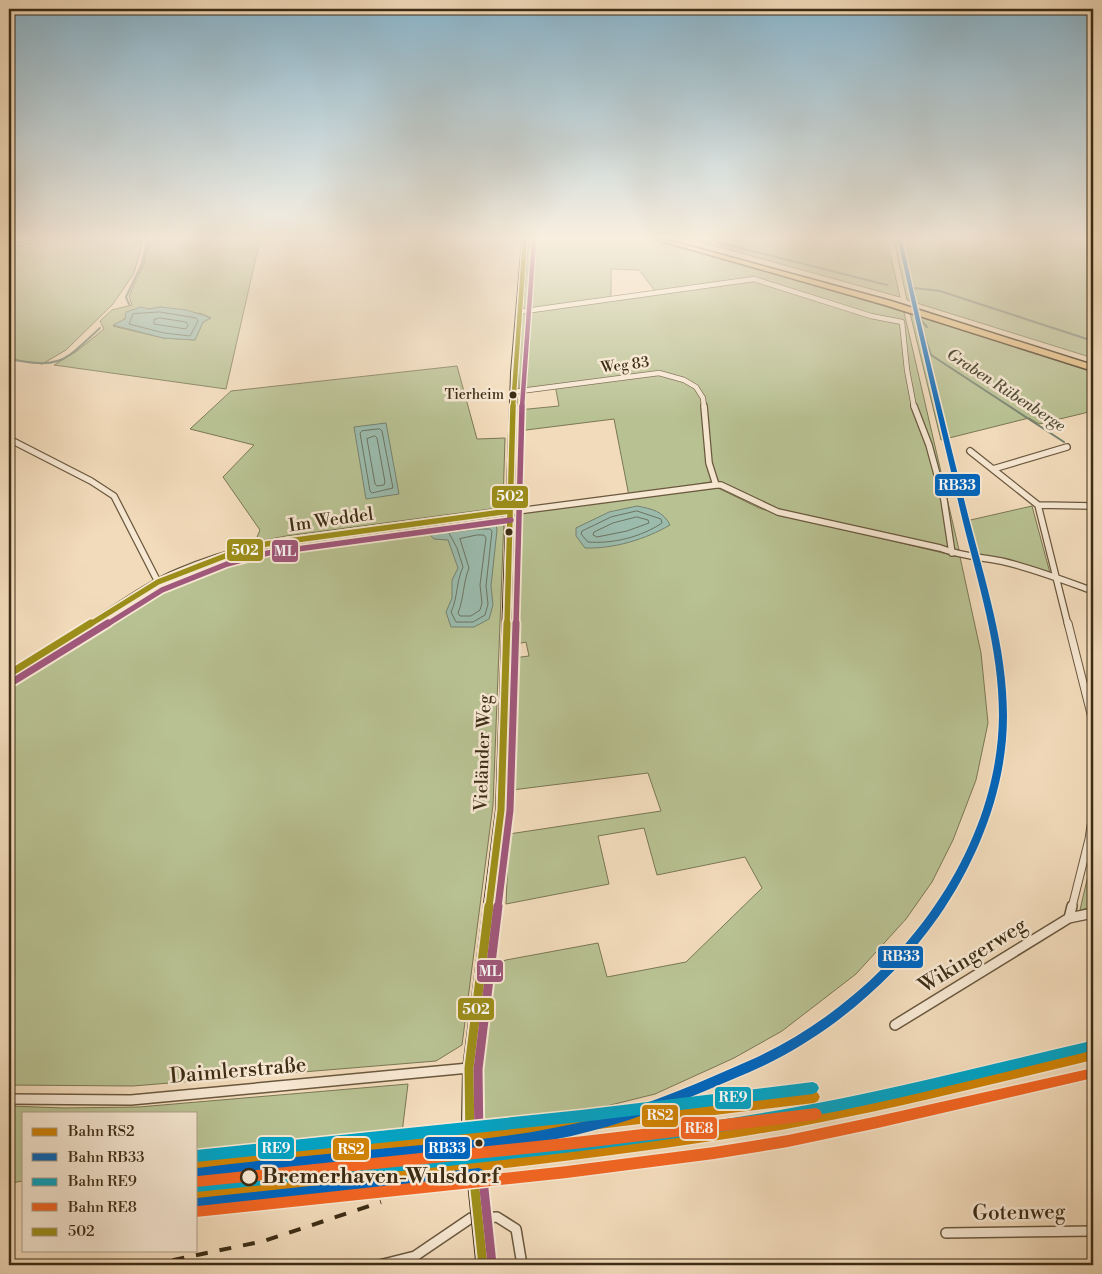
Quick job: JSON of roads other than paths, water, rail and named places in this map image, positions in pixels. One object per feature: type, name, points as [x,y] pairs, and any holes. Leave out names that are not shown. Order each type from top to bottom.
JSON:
[{"type":"highway","points":[[887,300],[1093,362]]},
{"type":"highway","points":[[921,310],[1093,368]]},
{"type":"street","name":"Vieländer Weg","points":[[483,1265],[469,1129],[469,1068],[500,818],[513,392],[519,299]]},
{"type":"street","points":[[518,312],[612,299]]},
{"type":"street","points":[[819,299],[871,316],[902,322],[907,370],[914,406],[929,445],[944,500],[952,553]]},
{"type":"street","name":"Weg 83","points":[[513,392],[659,373],[684,380],[696,387],[703,398],[709,462],[716,485]]},
{"type":"street","points":[[9,439],[91,481],[114,496],[158,582]]},
{"type":"street","points":[[993,470],[1067,447]]},
{"type":"street","points":[[970,451],[1038,506],[1093,718],[1093,732]]},
{"type":"street","points":[[716,485],[721,485],[778,512],[940,548],[952,553],[1000,561],[1058,578],[1093,591]]},
{"type":"street","name":"Im Weddel","points":[[9,674],[158,582],[178,572],[241,550],[266,544],[716,485]]},
{"type":"street","points":[[1038,506],[1093,506]]},
{"type":"street","points":[[1069,918],[1091,841],[1093,813]]},
{"type":"street","name":"Wikingerweg","points":[[895,1025],[1069,918],[1093,913]]},
{"type":"street","name":"Daimlerstraße","points":[[9,1099],[131,1100],[469,1068]]},
{"type":"street","points":[[379,1265],[415,1256],[471,1218],[497,1217],[516,1229],[522,1265]]},
{"type":"street","name":"Gotenweg","points":[[946,1233],[1093,1232]]},
{"type":"water","points":[[141,307],[187,310],[211,318],[203,322],[195,340],[163,338],[113,325],[125,319],[126,312]]},
{"type":"water","points":[[386,423],[399,494],[366,499],[354,427]]},
{"type":"water","points":[[637,506],[660,514],[670,525],[640,539],[607,547],[585,548],[576,536],[576,528],[609,512]]},
{"type":"water","points":[[477,524],[496,525],[497,530],[491,586],[493,605],[489,619],[474,627],[451,627],[446,612],[452,598],[452,580],[458,568],[448,540],[434,539],[429,534],[443,527]]},
{"type":"waterway","points":[[127,299],[129,304]]},
{"type":"waterway","points":[[916,299],[918,317],[927,327]]},
{"type":"waterway","points":[[966,299],[1093,341]]},
{"type":"waterway","points":[[9,359],[40,363],[51,363],[60,360],[77,349],[100,328]]},
{"type":"waterway","name":"Graben Rübenberge","points":[[923,332],[931,355],[1064,442]]},
{"type":"railway","points":[[149,1265],[264,1241],[381,1202]]},
{"type":"rail line","name":"RB33","points":[[198,1174],[527,1139],[598,1124],[631,1114],[757,1063],[806,1036],[839,1013],[870,987],[924,929],[947,896],[966,862],[982,825],[997,770],[1003,714],[999,665],[990,616],[914,299]]},
{"type":"rail line","name":"RE9","points":[[198,1186],[489,1156],[707,1128],[858,1101],[1091,1046]]},
{"type":"rail line","name":"RS2","points":[[198,1195],[563,1156],[708,1136],[859,1109],[1093,1055]]},
{"type":"rail line","name":"RE8","points":[[198,1212],[567,1172],[714,1153],[788,1141],[1093,1073]]},
{"type":"rail line","name":"RE9","points":[[198,1156],[581,1116],[813,1088]]},
{"type":"rail line","name":"RS2","points":[[198,1165],[582,1125],[814,1097]]},
{"type":"rail line","name":"RE8","points":[[198,1182],[584,1142],[816,1114]]},
{"type":"rail line","name":"RB33","points":[[198,1204],[479,1174]]},
{"type":"place","name":"Tierheim","points":[[513,395]]},
{"type":"place","name":"Bremerhaven-Wulsdorf","points":[[249,1177]]}]
